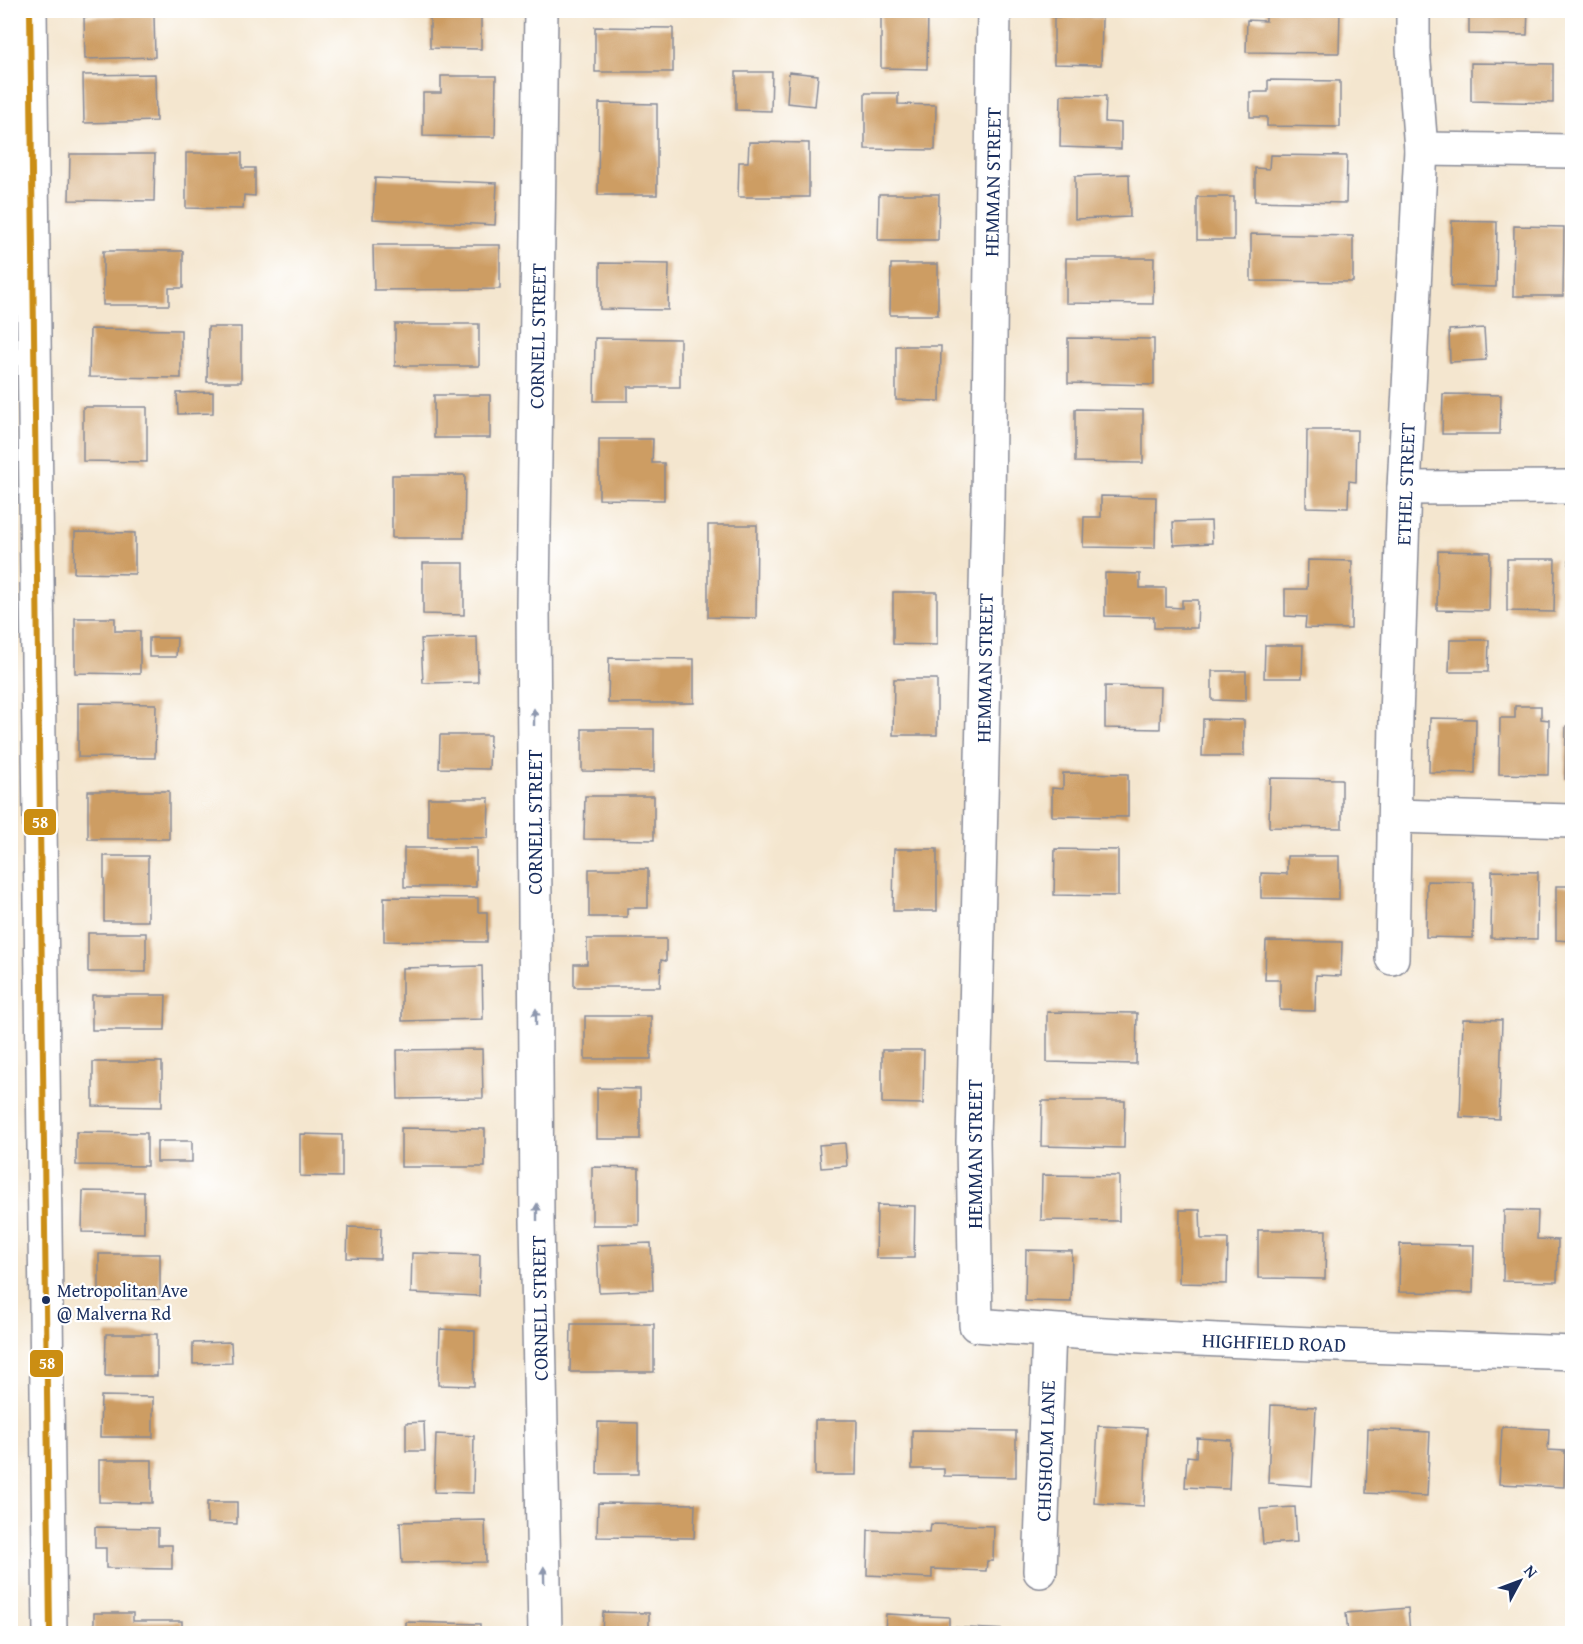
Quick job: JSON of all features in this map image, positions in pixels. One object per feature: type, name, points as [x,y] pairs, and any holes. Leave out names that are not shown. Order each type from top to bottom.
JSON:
[{"type":"street","points":[[30,10],[50,1634]]},
{"type":"street","name":"CORNELL STREET","points":[[541,10],[533,616],[537,1221],[545,1634]]},
{"type":"street","name":"HEMMAN STREET","points":[[976,1325],[973,1141],[988,504],[994,10]]},
{"type":"street","name":"ETHEL STREET","points":[[1392,958],[1396,717],[1404,488],[1421,149],[1413,49],[1413,10]]},
{"type":"street","points":[[1421,149],[1572,151]]},
{"type":"street","points":[[1404,488],[1572,487]]},
{"type":"street","points":[[1395,816],[1572,821]]},
{"type":"street","name":"HIGHFIELD ROAD","points":[[976,1325],[1287,1343],[1572,1353]]},
{"type":"street","name":"CHISHOLM LANE","points":[[1040,1571],[1049,1331]]},
{"type":"building","points":[[430,10],[481,10],[481,49],[430,48]]},
{"type":"building","points":[[881,10],[928,10],[927,69],[881,68]]},
{"type":"building","points":[[1266,10],[1340,10],[1339,53],[1246,52],[1247,20],[1266,21]]},
{"type":"building","points":[[1469,10],[1528,10],[1527,35],[1469,34]]},
{"type":"building","points":[[154,15],[155,57],[85,59],[84,17]]},
{"type":"building","points":[[1054,17],[1102,18],[1101,65],[1054,64]]},
{"type":"building","points":[[595,27],[673,28],[673,72],[595,72]]},
{"type":"building","points":[[1471,63],[1553,64],[1553,103],[1471,101]]},
{"type":"building","points":[[736,72],[772,72],[771,111],[736,110]]},
{"type":"building","points":[[789,72],[818,75],[815,106],[787,103]]},
{"type":"building","points":[[155,74],[156,121],[84,123],[83,75]]},
{"type":"building","points":[[441,76],[496,76],[495,137],[423,136],[423,93],[441,93]]},
{"type":"building","points":[[1268,80],[1340,81],[1340,127],[1267,126],[1267,117],[1250,117],[1250,92],[1268,92]]},
{"type":"building","points":[[865,93],[898,93],[898,104],[936,105],[935,150],[865,149]]},
{"type":"building","points":[[1061,95],[1106,96],[1105,122],[1121,123],[1121,149],[1060,147]]},
{"type":"building","points":[[599,103],[657,104],[657,195],[598,195]]},
{"type":"building","points":[[749,142],[809,143],[809,197],[738,197],[739,162],[748,162]]},
{"type":"building","points":[[186,153],[242,153],[242,168],[255,168],[255,196],[244,195],[243,209],[186,208]]},
{"type":"building","points":[[70,154],[155,154],[154,201],[69,200]]},
{"type":"building","points":[[1270,155],[1347,156],[1346,203],[1255,201],[1255,168],[1269,169]]},
{"type":"building","points":[[1129,174],[1130,217],[1075,219],[1075,176]]},
{"type":"building","points":[[375,178],[497,183],[495,225],[373,219]]},
{"type":"building","points":[[879,194],[939,194],[938,240],[878,240]]},
{"type":"building","points":[[1197,197],[1234,197],[1234,240],[1197,240]]},
{"type":"building","points":[[1452,221],[1497,222],[1496,287],[1451,286]]},
{"type":"building","points":[[1514,226],[1564,227],[1563,296],[1513,296]]},
{"type":"building","points":[[1251,234],[1353,236],[1353,282],[1251,281]]},
{"type":"building","points":[[373,245],[500,245],[500,289],[374,290]]},
{"type":"building","points":[[103,251],[183,251],[183,288],[169,288],[169,305],[103,305]]},
{"type":"building","points":[[1066,258],[1154,258],[1153,304],[1066,303]]},
{"type":"building","points":[[600,263],[669,264],[668,310],[600,309]]},
{"type":"building","points":[[891,264],[938,264],[938,315],[890,315]]},
{"type":"building","points":[[395,324],[479,324],[479,366],[395,366]]},
{"type":"building","points":[[208,327],[241,327],[241,382],[207,382]]},
{"type":"building","points":[[1484,328],[1486,360],[1450,362],[1449,330]]},
{"type":"building","points":[[90,329],[181,330],[181,378],[89,377]]},
{"type":"building","points":[[595,338],[680,339],[680,387],[628,387],[628,401],[594,401]]},
{"type":"building","points":[[1068,338],[1154,339],[1154,385],[1068,383]]},
{"type":"building","points":[[896,346],[941,346],[940,401],[896,400]]},
{"type":"building","points":[[213,392],[213,413],[178,414],[177,393]]},
{"type":"building","points":[[1443,394],[1501,395],[1500,434],[1442,434]]},
{"type":"building","points":[[434,395],[490,395],[490,438],[434,438]]},
{"type":"building","points":[[83,407],[147,407],[147,462],[83,461]]},
{"type":"building","points":[[1075,409],[1143,410],[1143,463],[1075,462]]},
{"type":"building","points":[[1307,430],[1357,430],[1356,482],[1349,481],[1348,508],[1306,507]]},
{"type":"building","points":[[599,439],[653,439],[652,463],[664,463],[664,500],[599,499]]},
{"type":"building","points":[[392,475],[465,475],[464,538],[392,538]]},
{"type":"building","points":[[1101,496],[1156,497],[1155,548],[1083,547],[1084,517],[1101,517]]},
{"type":"building","points":[[1211,521],[1212,543],[1174,545],[1173,522]]},
{"type":"building","points":[[708,525],[757,525],[756,618],[708,617]]},
{"type":"building","points":[[75,532],[135,533],[135,574],[74,573]]},
{"type":"building","points":[[1438,551],[1490,552],[1489,611],[1437,610]]},
{"type":"building","points":[[1507,559],[1555,559],[1554,612],[1507,611]]},
{"type":"building","points":[[1308,560],[1352,561],[1351,629],[1305,628],[1306,617],[1285,616],[1285,589],[1307,589]]},
{"type":"building","points":[[1569,560],[1572,560],[1572,619],[1568,619]]},
{"type":"building","points":[[423,563],[464,563],[464,615],[423,614]]},
{"type":"building","points":[[1105,573],[1140,574],[1140,588],[1166,588],[1166,607],[1182,608],[1182,600],[1198,600],[1197,628],[1154,628],[1154,617],[1105,616]]},
{"type":"building","points":[[893,592],[937,592],[937,645],[893,644]]},
{"type":"building","points":[[75,618],[115,618],[115,631],[140,631],[140,674],[75,673]]},
{"type":"building","points":[[477,637],[478,682],[423,683],[421,639]]},
{"type":"building","points":[[149,638],[177,638],[176,657],[149,657]]},
{"type":"building","points":[[1450,640],[1489,640],[1488,672],[1449,672]]},
{"type":"building","points":[[1265,645],[1303,645],[1302,678],[1264,678]]},
{"type":"building","points":[[609,658],[694,659],[694,703],[608,703]]},
{"type":"building","points":[[1212,671],[1246,671],[1246,701],[1212,700]]},
{"type":"building","points":[[894,679],[937,679],[937,735],[893,735]]},
{"type":"building","points":[[1105,686],[1161,687],[1160,729],[1105,728]]},
{"type":"building","points":[[78,703],[156,704],[155,758],[78,757]]},
{"type":"building","points":[[1515,706],[1541,706],[1541,719],[1549,720],[1548,775],[1499,774],[1500,718],[1515,718]]},
{"type":"building","points":[[1430,718],[1476,719],[1475,773],[1429,772]]},
{"type":"building","points":[[1203,719],[1244,720],[1244,756],[1202,756]]},
{"type":"building","points":[[1566,726],[1572,726],[1572,779],[1565,779]]},
{"type":"building","points":[[582,729],[654,729],[654,772],[582,771]]},
{"type":"building","points":[[440,735],[490,735],[489,769],[439,768]]},
{"type":"building","points":[[1063,773],[1128,774],[1128,817],[1052,816],[1052,788],[1063,789]]},
{"type":"building","points":[[1270,778],[1342,779],[1342,828],[1269,827]]},
{"type":"building","points":[[88,791],[169,791],[169,839],[88,839]]},
{"type":"building","points":[[585,796],[654,796],[654,840],[584,839]]},
{"type":"building","points":[[428,798],[489,798],[488,838],[428,837]]},
{"type":"building","points":[[404,848],[476,848],[476,887],[404,887]]},
{"type":"building","points":[[894,849],[937,849],[937,911],[893,911]]},
{"type":"building","points":[[1055,849],[1118,850],[1118,896],[1054,895]]},
{"type":"building","points":[[104,856],[148,856],[148,921],[104,921]]},
{"type":"building","points":[[1287,856],[1339,856],[1339,899],[1261,898],[1261,873],[1287,874]]},
{"type":"building","points":[[589,869],[648,869],[648,908],[627,908],[627,917],[589,917]]},
{"type":"building","points":[[1492,871],[1538,872],[1537,939],[1491,938]]},
{"type":"building","points":[[1427,881],[1474,882],[1473,938],[1426,937]]},
{"type":"building","points":[[1556,886],[1572,886],[1572,941],[1556,940]]},
{"type":"building","points":[[384,897],[478,898],[478,912],[487,912],[487,942],[384,941]]},
{"type":"building","points":[[88,933],[146,933],[146,972],[88,972]]},
{"type":"building","points":[[587,939],[666,939],[666,961],[661,960],[660,987],[574,987],[574,964],[587,964]]},
{"type":"building","points":[[1266,941],[1342,942],[1341,976],[1316,975],[1315,1011],[1280,1010],[1280,980],[1265,980]]},
{"type":"building","points":[[482,966],[483,1019],[402,1021],[402,968]]},
{"type":"building","points":[[92,995],[166,995],[165,1030],[92,1030]]},
{"type":"building","points":[[1047,1012],[1137,1013],[1136,1064],[1047,1062]]},
{"type":"building","points":[[585,1016],[651,1016],[651,1059],[585,1059]]},
{"type":"building","points":[[1463,1019],[1502,1020],[1499,1119],[1460,1117]]},
{"type":"building","points":[[482,1049],[483,1098],[398,1099],[397,1050]]},
{"type":"building","points":[[882,1050],[924,1050],[923,1104],[882,1103]]},
{"type":"building","points":[[93,1062],[162,1062],[162,1107],[93,1106]]},
{"type":"building","points":[[597,1088],[640,1089],[640,1139],[597,1139]]},
{"type":"building","points":[[1042,1101],[1125,1101],[1124,1148],[1041,1146]]},
{"type":"building","points":[[401,1128],[485,1129],[485,1167],[401,1167]]},
{"type":"building","points":[[76,1132],[147,1133],[147,1166],[76,1165]]},
{"type":"building","points":[[300,1134],[342,1135],[342,1177],[300,1176]]},
{"type":"building","points":[[157,1141],[192,1141],[192,1162],[157,1162]]},
{"type":"building","points":[[845,1143],[847,1166],[821,1168],[819,1145]]},
{"type":"building","points":[[592,1167],[639,1168],[639,1225],[592,1225]]},
{"type":"building","points":[[1042,1175],[1119,1176],[1119,1221],[1041,1220]]},
{"type":"building","points":[[83,1191],[144,1192],[144,1233],[82,1232]]},
{"type":"building","points":[[877,1205],[915,1206],[914,1258],[876,1258]]},
{"type":"building","points":[[1180,1210],[1200,1210],[1201,1239],[1228,1239],[1227,1284],[1179,1283]]},
{"type":"building","points":[[1504,1210],[1538,1211],[1537,1239],[1558,1240],[1557,1282],[1503,1281]]},
{"type":"building","points":[[348,1227],[381,1228],[380,1259],[347,1258]]},
{"type":"building","points":[[1258,1230],[1326,1230],[1325,1279],[1258,1278]]},
{"type":"building","points":[[651,1243],[653,1290],[599,1292],[597,1245]]},
{"type":"building","points":[[1400,1244],[1474,1245],[1473,1293],[1399,1292]]},
{"type":"building","points":[[1026,1250],[1072,1251],[1071,1302],[1025,1301]]},
{"type":"building","points":[[412,1253],[480,1255],[479,1296],[411,1293]]},
{"type":"building","points":[[99,1254],[160,1254],[160,1299],[99,1298]]},
{"type":"building","points":[[571,1324],[654,1324],[654,1372],[570,1372]]},
{"type":"building","points":[[440,1329],[475,1331],[474,1386],[438,1385]]},
{"type":"building","points":[[106,1334],[157,1334],[157,1376],[105,1376]]},
{"type":"building","points":[[231,1342],[232,1363],[193,1364],[193,1343]]},
{"type":"building","points":[[101,1396],[153,1397],[153,1437],[100,1437]]},
{"type":"building","points":[[1271,1405],[1316,1407],[1312,1486],[1268,1483]]},
{"type":"building","points":[[815,1420],[857,1420],[856,1475],[815,1475]]},
{"type":"building","points":[[424,1422],[425,1451],[406,1451],[406,1423]]},
{"type":"building","points":[[598,1422],[638,1423],[638,1474],[597,1474]]},
{"type":"building","points":[[1098,1426],[1147,1428],[1144,1506],[1094,1503]]},
{"type":"building","points":[[1502,1427],[1549,1429],[1548,1450],[1565,1451],[1564,1487],[1499,1484]]},
{"type":"building","points":[[1368,1429],[1430,1432],[1427,1496],[1366,1493]]},
{"type":"building","points":[[912,1430],[1016,1431],[1016,1477],[944,1476],[944,1469],[912,1469]]},
{"type":"building","points":[[436,1434],[474,1436],[473,1493],[434,1492]]},
{"type":"building","points":[[1197,1438],[1231,1440],[1229,1489],[1185,1487],[1187,1456],[1196,1457]]},
{"type":"building","points":[[99,1460],[152,1460],[152,1503],[99,1502]]},
{"type":"building","points":[[207,1502],[237,1502],[237,1524],[207,1523]]},
{"type":"building","points":[[598,1503],[695,1504],[694,1538],[597,1537]]},
{"type":"building","points":[[1295,1507],[1297,1542],[1263,1544],[1260,1509]]},
{"type":"building","points":[[485,1520],[486,1562],[402,1563],[400,1522]]},
{"type":"building","points":[[931,1524],[994,1526],[993,1561],[987,1561],[986,1571],[932,1569],[932,1578],[867,1575],[868,1530],[930,1532]]},
{"type":"building","points":[[95,1527],[158,1528],[158,1545],[172,1545],[172,1569],[106,1568],[106,1548],[95,1548]]},
{"type":"building","points":[[1408,1608],[1410,1634],[1348,1634],[1346,1613]]},
{"type":"building","points":[[603,1612],[649,1613],[649,1634],[602,1634]]},
{"type":"building","points":[[94,1613],[133,1613],[133,1621],[182,1621],[182,1634],[94,1634]]},
{"type":"building","points":[[886,1614],[949,1617],[949,1627],[1007,1630],[1006,1634],[885,1634]]},
{"type":"building","points":[[406,1622],[480,1624],[480,1634],[406,1634]]},
{"type":"transit line","name":"58","points":[[30,10],[50,1634]]},
{"type":"place","name":"Metropolitan Ave @ Malverna Rd","points":[[46,1300]]}]
